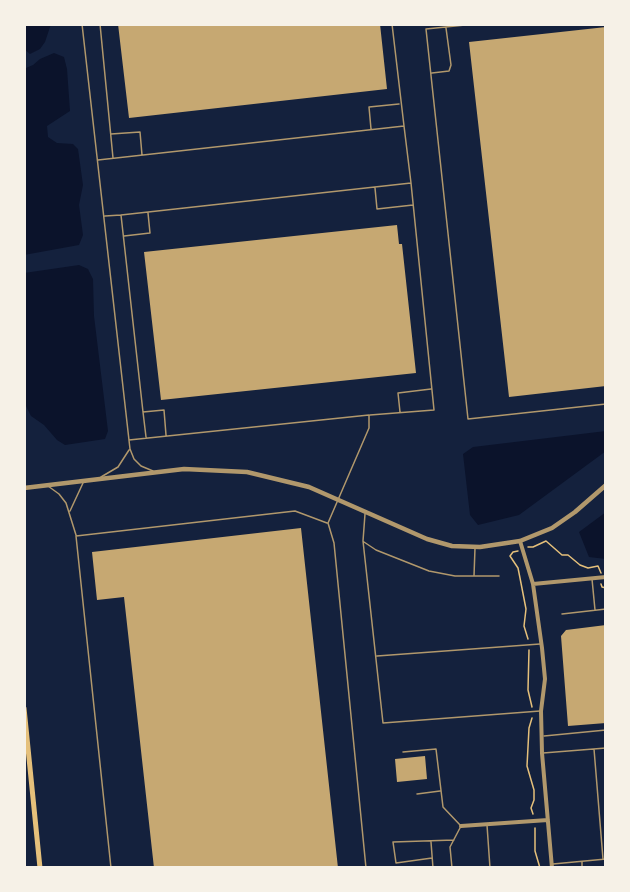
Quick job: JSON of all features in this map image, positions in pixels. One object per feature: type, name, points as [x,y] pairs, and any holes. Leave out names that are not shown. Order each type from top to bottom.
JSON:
[{"type":"main road","points":[[24,708],[40,868]]},
{"type":"street","points":[[24,488],[184,469],[247,472],[309,486],[427,539],[452,546],[475,547],[501,546],[552,528],[575,512],[606,485]]},
{"type":"street","points":[[520,541],[533,584],[541,644],[544,679],[541,711],[542,753],[552,866]]},
{"type":"street","points":[[533,584],[606,577]]},
{"type":"street","points":[[461,826],[548,820]]},
{"type":"lane","points":[[82,24],[130,449],[134,459],[141,466],[155,472]]},
{"type":"lane","points":[[100,24],[113,158]]},
{"type":"lane","points":[[129,440],[434,410],[392,24]]},
{"type":"lane","points":[[475,24],[426,29],[468,419],[606,404]]},
{"type":"lane","points":[[431,74],[449,71],[451,65],[446,27]]},
{"type":"lane","points":[[371,129],[369,107],[400,104]]},
{"type":"lane","points":[[98,160],[404,126]]},
{"type":"lane","points":[[111,134],[140,132],[142,155]]},
{"type":"lane","points":[[104,216],[411,183]]},
{"type":"lane","points":[[375,188],[377,209],[413,205]]},
{"type":"lane","points":[[123,236],[150,233],[148,212]]},
{"type":"lane","points":[[121,215],[146,438]]},
{"type":"lane","points":[[400,413],[398,393],[432,389]]},
{"type":"lane","points":[[143,412],[164,410],[166,436]]},
{"type":"lane","points":[[366,868],[334,543],[328,524],[369,428],[369,415]]},
{"type":"lane","points":[[100,478],[118,467],[130,449]]},
{"type":"lane","points":[[70,512],[84,480]]},
{"type":"lane","points":[[46,485],[59,494],[70,512],[76,536],[111,868]]},
{"type":"lane","points":[[76,536],[295,511],[328,524]]},
{"type":"lane","points":[[366,511],[363,541],[383,723],[541,711]]},
{"type":"lane","points":[[363,541],[376,550],[429,571],[455,576],[499,576]]},
{"type":"lane","points":[[474,577],[475,547]]},
{"type":"lane","points":[[592,578],[595,610]]},
{"type":"lane","points":[[562,614],[606,609]]},
{"type":"lane","points":[[376,656],[541,644]]},
{"type":"lane","points":[[542,736],[606,730]]},
{"type":"lane","points":[[403,752],[436,748],[443,807],[461,826],[450,847],[452,868]]},
{"type":"lane","points":[[542,753],[606,748]]},
{"type":"lane","points":[[552,866],[605,859],[594,749]]},
{"type":"lane","points":[[417,794],[441,791]]},
{"type":"lane","points":[[487,824],[490,868]]},
{"type":"lane","points":[[432,858],[396,863],[393,843],[454,840]]},
{"type":"lane","points":[[430,841],[433,868]]},
{"type":"lane","points":[[582,861],[582,868]]},
{"type":"path","points":[[530,547],[546,541],[562,555],[568,555],[580,565],[588,568],[598,566],[601,570]]},
{"type":"path","points":[[601,585],[606,588]]},
{"type":"water","points":[[24,24],[51,24],[45,42],[40,49],[30,54],[24,49]]},
{"type":"water","points":[[54,53],[64,57],[70,111],[47,126],[48,137],[57,143],[73,144],[78,149],[83,185],[79,205],[83,235],[79,245],[24,255],[24,67],[33,65]]},
{"type":"water","points":[[79,265],[88,269],[93,279],[94,316],[108,431],[105,439],[65,445],[31,416],[26,406],[24,273]]},
{"type":"water","points":[[606,431],[606,451],[519,515],[478,525],[470,515],[463,454],[473,447]]},
{"type":"water","points":[[606,512],[606,559],[589,557],[579,532]]},
{"type":"building","points":[[118,24],[380,24],[387,89],[129,118]]},
{"type":"building","points":[[606,27],[606,386],[509,397],[469,42]]},
{"type":"building","points":[[397,225],[399,244],[402,244],[416,373],[161,400],[144,252]]},
{"type":"building","points":[[301,528],[338,868],[154,868],[124,597],[97,600],[92,552]]},
{"type":"building","points":[[606,625],[606,723],[568,726],[561,636],[566,630]]},
{"type":"building","points":[[425,756],[427,779],[397,782],[395,759]]}]
